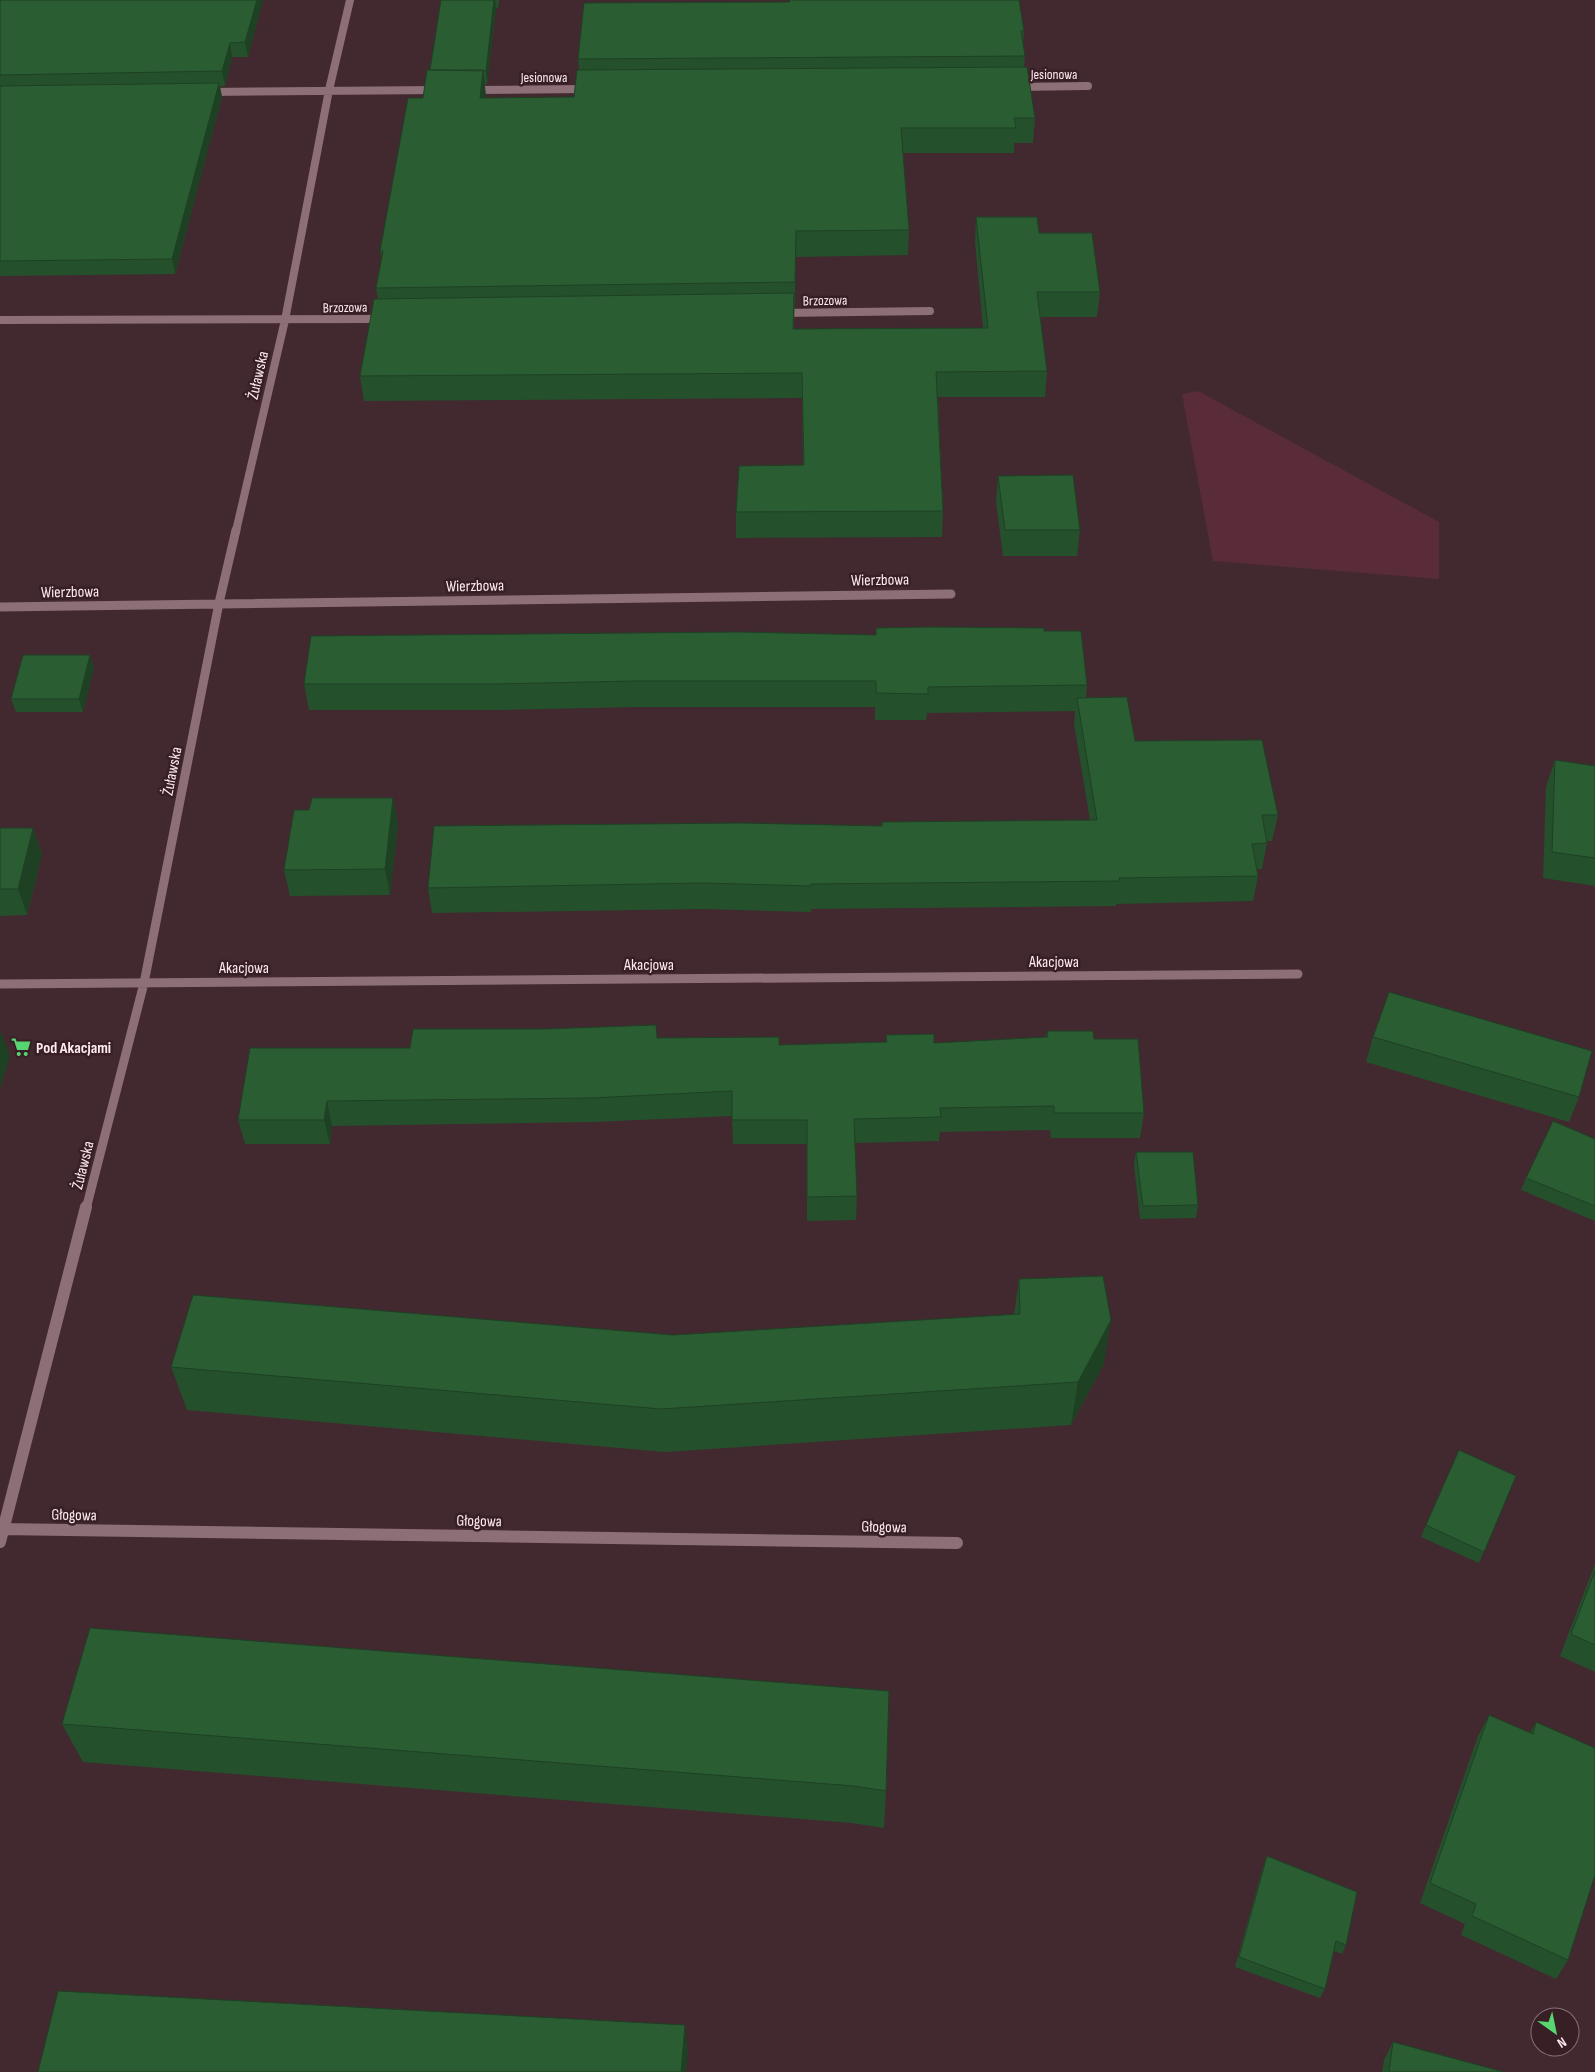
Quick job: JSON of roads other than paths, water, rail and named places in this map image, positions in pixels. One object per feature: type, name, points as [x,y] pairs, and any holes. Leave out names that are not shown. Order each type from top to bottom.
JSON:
[{"type":"street","name":"Żuławska","points":[[0,1542],[144,983],[219,603],[285,320],[329,90],[350,0]]},
{"type":"street","name":"Jesionowa","points":[[1008,87],[1088,86]]},
{"type":"street","name":"Jesionowa","points":[[459,90],[599,89]]},
{"type":"street","points":[[200,92],[449,90]]},
{"type":"street","name":"Brzozowa","points":[[772,314],[930,311]]},
{"type":"street","name":"Brzozowa","points":[[0,320],[394,318]]},
{"type":"street","name":"Wierzbowa","points":[[0,607],[951,594]]},
{"type":"street","name":"Akacjowa","points":[[0,984],[1298,974]]},
{"type":"street","name":"Głogowa","points":[[2,1529],[957,1543]]},
{"type":"place","name":"Pod Akacjami","points":[[21,1047]]}]
